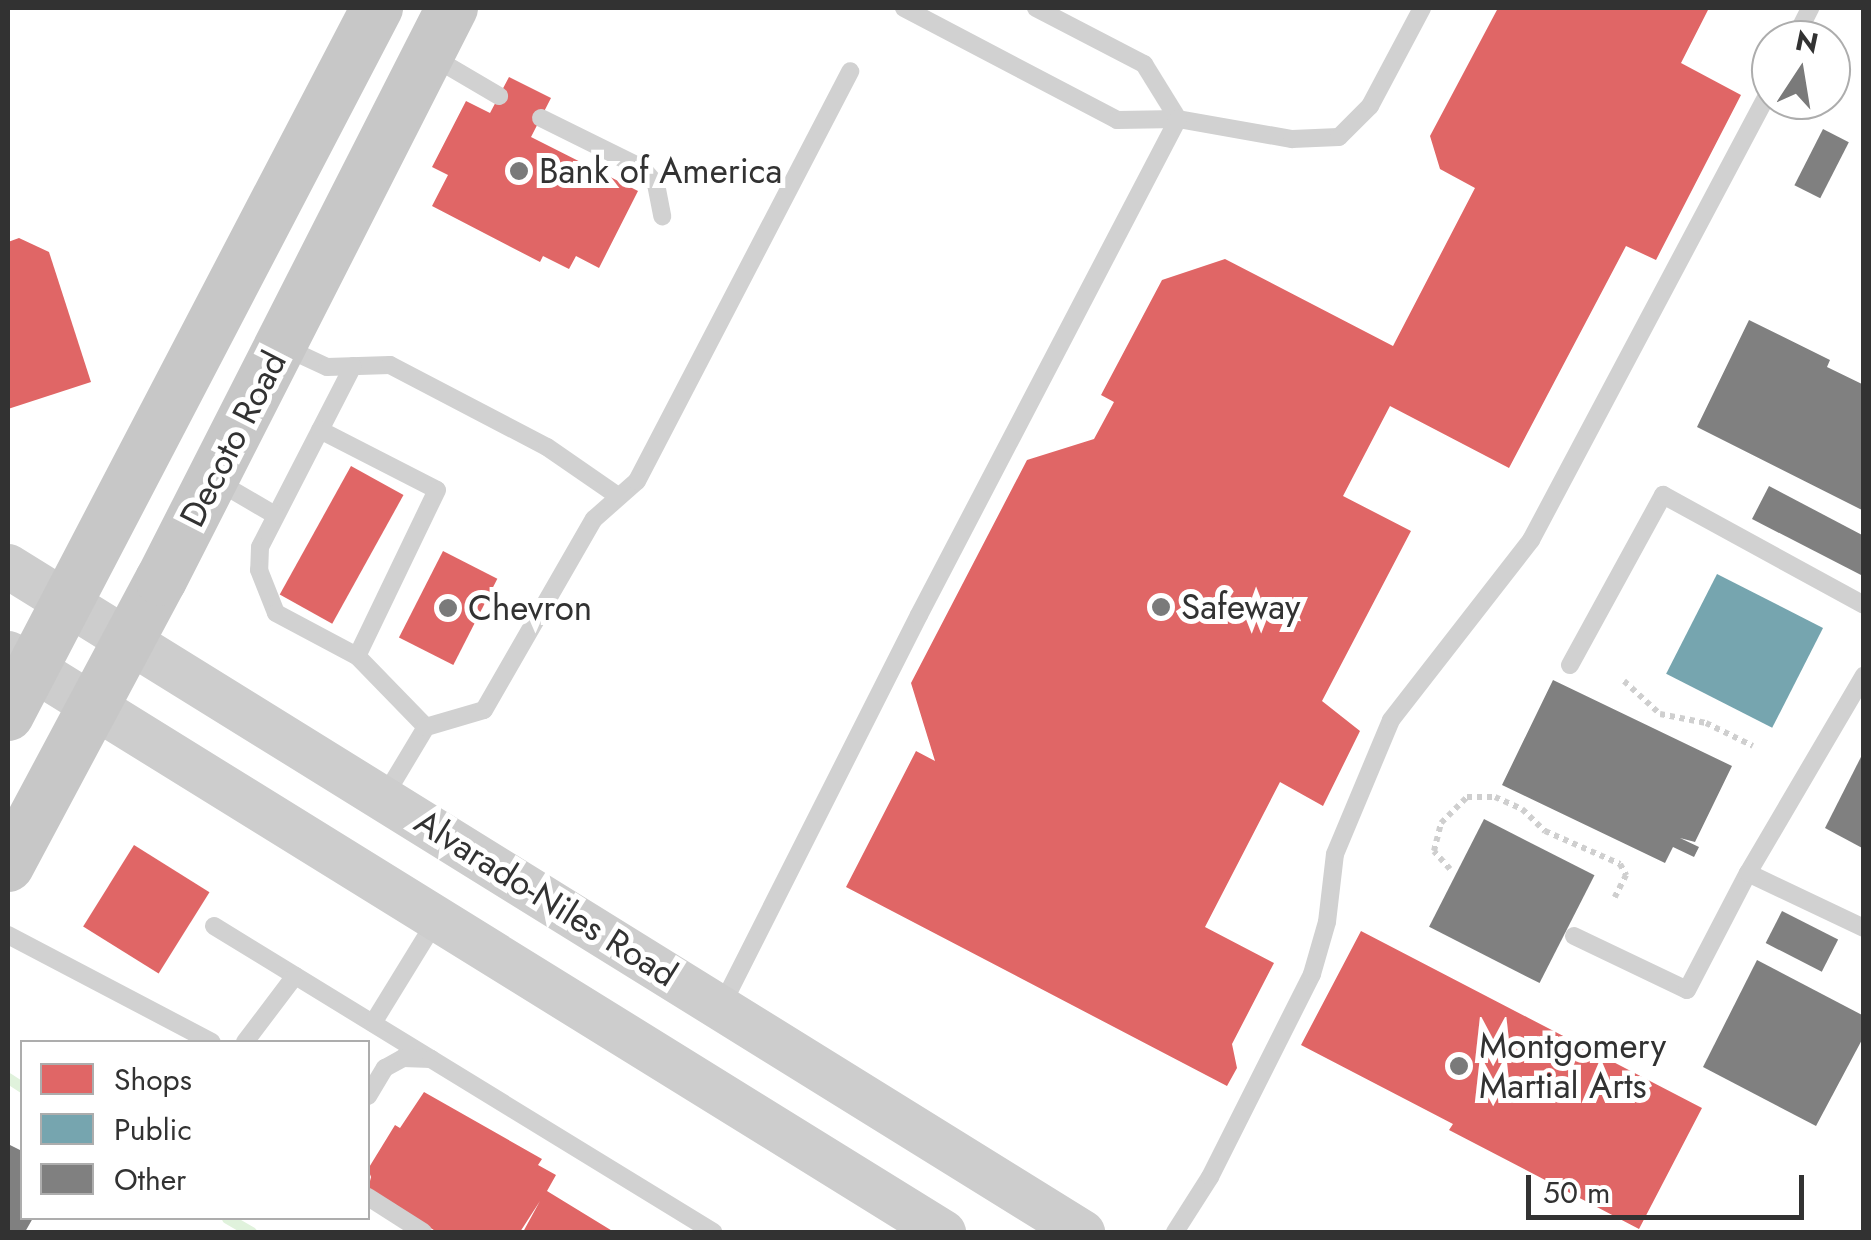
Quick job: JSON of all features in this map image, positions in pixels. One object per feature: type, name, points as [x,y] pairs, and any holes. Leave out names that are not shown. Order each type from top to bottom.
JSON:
[{"type":"main road","name":"Decoto Road","points":[[8,715],[20,660],[67,603],[377,8]]},
{"type":"main road","name":"Decoto Road","points":[[8,866],[92,704],[129,643],[281,346],[421,30],[452,8]]},
{"type":"main road","name":"Alvarado-Niles Road","points":[[8,566],[1082,1232]]},
{"type":"main road","points":[[20,660],[944,1232]]},
{"type":"lane","points":[[904,8],[1117,120],[1178,120],[1292,139],[1339,137],[1370,106],[1422,8]]},
{"type":"lane","points":[[1036,8],[1144,64],[1178,120]]},
{"type":"lane","points":[[421,30],[499,96]]},
{"type":"lane","points":[[384,797],[426,726],[484,710],[594,519],[637,481],[850,71]]},
{"type":"lane","points":[[542,118],[642,168],[656,184],[662,216]]},
{"type":"lane","points":[[721,1007],[903,646],[1178,120]]},
{"type":"lane","points":[[1175,1232],[1210,1177],[1312,974],[1327,922],[1335,854],[1391,720],[1540,526],[1754,120]]},
{"type":"lane","points":[[281,346],[327,367],[390,365],[547,447],[618,496]]},
{"type":"lane","points":[[352,366],[275,515],[258,558],[276,614],[357,656],[426,726]]},
{"type":"lane","points":[[320,430],[437,490],[357,656]]},
{"type":"lane","points":[[214,479],[275,515]]},
{"type":"lane","points":[[1570,665],[1663,494],[1864,605]]},
{"type":"lane","points":[[1574,936],[1686,990],[1748,872],[1864,674]]},
{"type":"lane","points":[[1748,872],[1864,928]]},
{"type":"lane","points":[[372,1024],[437,919]]},
{"type":"lane","points":[[214,926],[713,1232]]},
{"type":"lane","points":[[8,935],[208,1040]]},
{"type":"lane","points":[[247,1040],[295,976]]},
{"type":"lane","points":[[370,1093],[385,1068],[403,1058],[431,1059]]},
{"type":"lane","points":[[370,1199],[423,1232]]},
{"type":"path","points":[[1624,681],[1660,714],[1706,723],[1753,746]]},
{"type":"path","points":[[1450,868],[1434,850],[1441,823],[1467,797],[1495,797],[1522,810],[1544,830],[1620,864],[1626,875],[1615,897]]},
{"type":"building: Shops","points":[[1498,8],[1709,8],[1681,63],[1741,95],[1656,260],[1626,246],[1509,468],[1390,406],[1343,496],[1411,531],[1322,701],[1360,731],[1323,806],[1280,782],[1205,927],[1274,963],[1232,1044],[1237,1068],[1227,1086],[846,887],[916,751],[935,761],[911,683],[1027,460],[1094,439],[1114,402],[1101,395],[1162,280],[1225,259],[1393,346],[1475,188],[1440,169],[1430,136]]},
{"type":"building: Shops","name":"Bank of America","points":[[509,77],[551,98],[531,137],[638,191],[599,268],[576,256],[569,269],[543,256],[540,262],[432,206],[448,175],[432,167],[466,101],[490,113]]},
{"type":"building: Shops","points":[[19,238],[49,252],[91,382],[8,409],[8,242]]},
{"type":"building: Shops","name":"Chevron","points":[[351,466],[403,495],[332,624],[280,595]]},
{"type":"building: Shops","name":"Chevron","points":[[443,551],[497,579],[453,665],[399,637]]},
{"type":"building: Shops","points":[[134,845],[209,892],[159,974],[83,926]]},
{"type":"building: Shops","points":[[1361,931],[1702,1108],[1639,1229],[1449,1130],[1453,1124],[1301,1045]]},
{"type":"building: Shops","points":[[424,1092],[542,1159],[538,1165],[556,1175],[547,1191],[614,1232],[523,1232],[540,1201],[520,1232],[437,1232],[370,1190],[370,1166],[395,1125],[400,1128]]},
{"type":"building: Public","points":[[1717,574],[1823,628],[1772,728],[1666,674]]},
{"type":"building: Other","points":[[1823,129],[1849,142],[1820,198],[1794,185]]},
{"type":"building: Other","points":[[1749,320],[1830,360],[1827,367],[1864,385],[1864,511],[1697,427]]},
{"type":"building: Other","points":[[1769,486],[1864,536],[1861,575],[1752,519]]},
{"type":"building: Other","points":[[1553,680],[1732,766],[1695,842],[1680,838],[1699,847],[1694,857],[1673,847],[1665,863],[1502,785]]},
{"type":"building: Other","points":[[1864,751],[1864,849],[1825,828]]},
{"type":"building: Other","points":[[1484,819],[1594,875],[1540,983],[1429,927]]},
{"type":"building: Other","points":[[1782,911],[1838,940],[1822,972],[1766,943]]},
{"type":"building: Other","points":[[1757,960],[1864,1016],[1864,1036],[1816,1126],[1703,1067]]},
{"type":"building: Other","points":[[8,1144],[20,1150],[20,1220],[32,1220],[25,1232],[8,1232]]},
{"type":"waterway","points":[[8,1078],[20,1086]]},
{"type":"waterway","points":[[230,1220],[251,1232]]},
{"type":"place","name":"Bank of America","points":[[519,171]]},
{"type":"place","name":"Safeway","points":[[1161,607]]},
{"type":"place","name":"Chevron","points":[[448,608]]},
{"type":"place","name":"Montgomery Martial Arts","points":[[1459,1066]]}]
